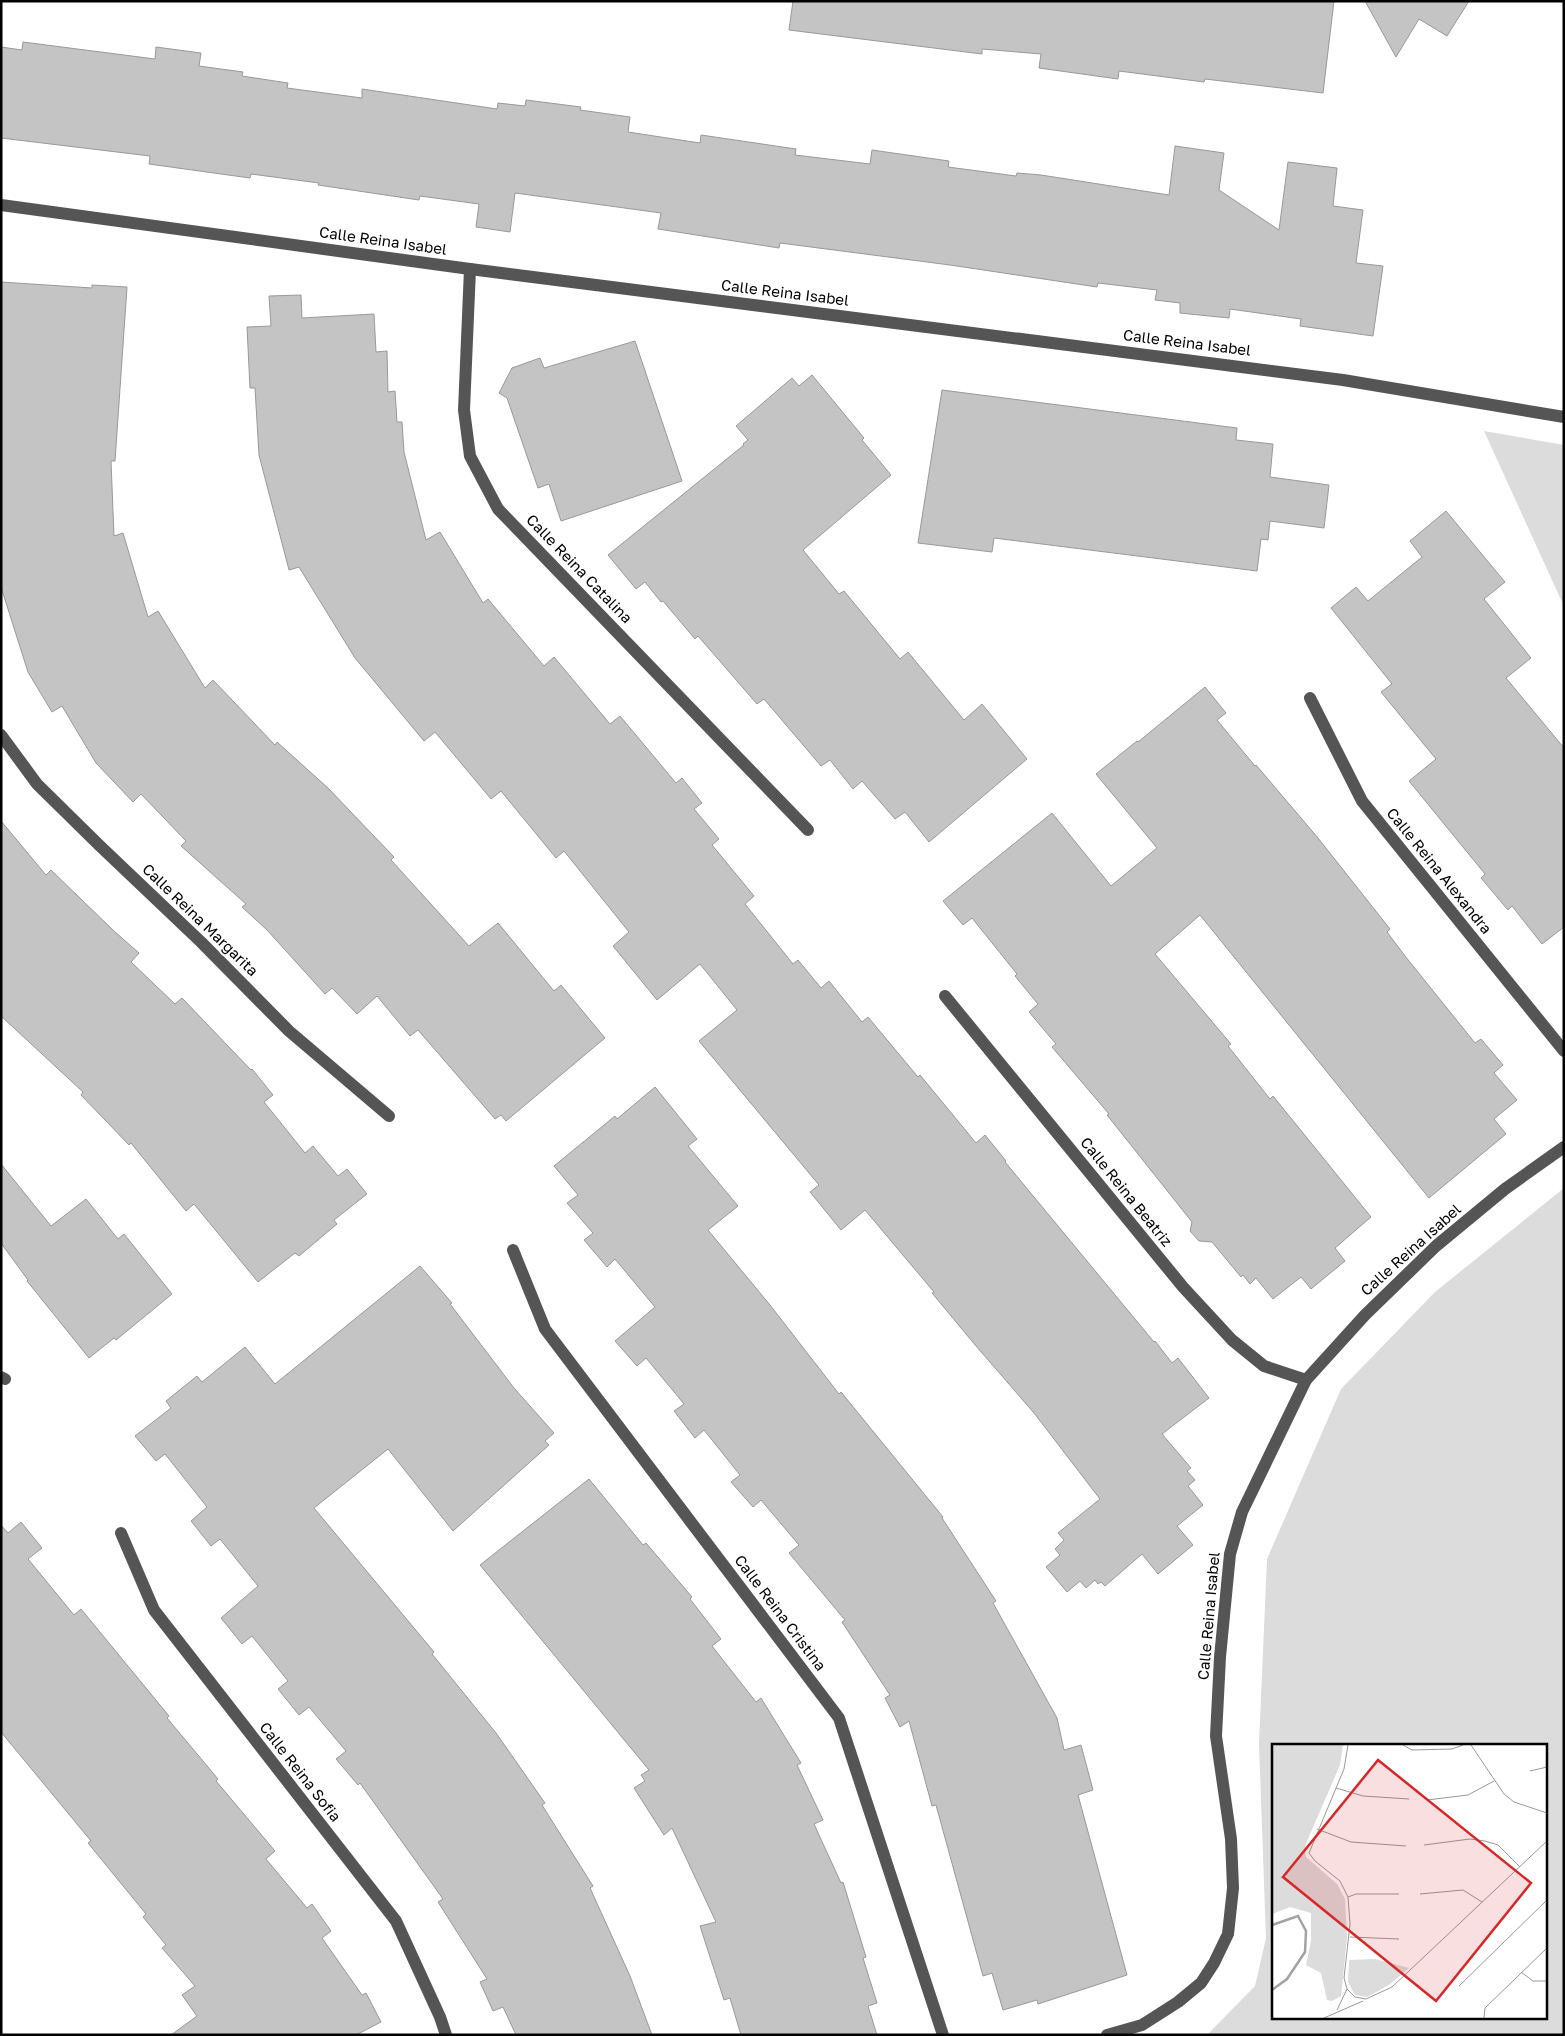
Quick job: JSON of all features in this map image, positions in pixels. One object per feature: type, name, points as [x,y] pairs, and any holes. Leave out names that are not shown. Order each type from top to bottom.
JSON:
[{"type":"street","name":"Calle Reina Isabel","points":[[1,205],[470,269],[1343,380],[1564,417]]},
{"type":"street","name":"Calle Reina Catalina","points":[[470,269],[464,410],[470,456],[498,509],[808,830]]},
{"type":"street","name":"Calle Reina Alexandra","points":[[1310,698],[1362,801],[1564,1051]]},
{"type":"street","name":"Calle Reina Margarita","points":[[1,735],[37,784],[99,845],[202,942],[289,1031],[389,1116]]},
{"type":"street","name":"Calle Reina Beatriz","points":[[945,996],[1183,1287],[1232,1340],[1264,1366],[1306,1380]]},
{"type":"street","name":"Calle Reina Isabel","points":[[1107,2035],[1142,2025],[1178,2002],[1200,1983],[1214,1963],[1228,1934],[1233,1888],[1231,1838],[1216,1736],[1220,1657],[1230,1554],[1242,1512],[1306,1380],[1365,1315],[1436,1246],[1505,1189],[1564,1147]]},
{"type":"street","name":"Calle Reina Cristina","points":[[513,1250],[545,1329],[839,1718],[943,2035]]},
{"type":"street","name":"Calle Reina Sofia","points":[[122,1533],[154,1610],[396,1921],[446,2035]]},
{"type":"shaded area","points":[[1484,431],[1564,445],[1564,605],[1562,602]]},
{"type":"shaded area","points":[[1564,1188],[1564,2035],[1207,2035],[1255,1986],[1266,1938],[1259,1743],[1267,1559],[1341,1389],[1435,1292]]},
{"type":"building","points":[[793,1],[1334,1],[1323,93],[1205,79],[1204,82],[1119,71],[1118,79],[1039,68],[1041,54],[982,49],[982,54],[789,30]]},
{"type":"building","points":[[1365,1],[1469,1],[1447,36],[1419,19],[1396,57]]},
{"type":"building","points":[[23,42],[155,59],[156,47],[201,53],[199,66],[243,72],[242,76],[288,83],[287,88],[362,98],[362,89],[497,109],[498,103],[525,106],[526,100],[581,107],[580,110],[630,117],[628,132],[700,143],[701,135],[796,149],[795,155],[870,164],[872,150],[949,161],[948,167],[1016,176],[1017,173],[1041,175],[1169,195],[1175,146],[1224,153],[1219,190],[1279,230],[1288,162],[1337,168],[1333,206],[1363,210],[1356,263],[1383,266],[1373,336],[1300,326],[1301,319],[1230,309],[1229,318],[1180,313],[1180,303],[1155,300],[1157,290],[1098,283],[1097,287],[950,265],[780,243],[779,248],[658,229],[661,213],[515,193],[510,232],[476,227],[479,204],[420,196],[419,200],[318,185],[319,183],[251,174],[250,178],[149,164],[150,156],[1,138],[1,47],[22,50]]},
{"type":"building","points":[[1,282],[92,288],[92,285],[127,287],[115,461],[111,461],[114,536],[123,533],[148,617],[158,611],[205,688],[213,680],[275,745],[277,742],[328,788],[394,857],[391,860],[469,946],[498,923],[554,991],[561,985],[605,1038],[506,1121],[501,1115],[495,1119],[418,1030],[410,1036],[377,996],[357,1014],[332,988],[325,994],[267,930],[242,907],[246,904],[181,846],[186,841],[141,794],[133,802],[96,763],[62,706],[52,712],[28,672],[1,587]]},
{"type":"building","points":[[301,295],[302,318],[374,314],[376,352],[387,351],[388,392],[395,391],[397,422],[402,422],[404,452],[426,540],[440,532],[483,603],[488,599],[544,666],[554,657],[610,724],[620,716],[676,783],[682,778],[702,803],[694,809],[719,839],[712,845],[754,896],[745,904],[793,964],[798,960],[821,988],[829,981],[862,1022],[868,1017],[918,1077],[920,1075],[976,1143],[985,1135],[1005,1162],[1154,1342],[1172,1363],[1178,1358],[1209,1398],[1162,1434],[1191,1468],[1187,1471],[1195,1480],[1188,1486],[1203,1505],[1177,1526],[1193,1545],[1158,1574],[1142,1554],[1105,1586],[1101,1582],[1098,1584],[1095,1580],[1086,1588],[1080,1581],[1067,1592],[1046,1567],[1060,1555],[1055,1549],[1064,1540],[1058,1533],[1100,1499],[1034,1413],[976,1346],[932,1293],[934,1292],[865,1210],[841,1230],[810,1192],[819,1185],[699,1041],[737,1010],[700,964],[657,1000],[613,946],[629,932],[564,851],[556,858],[501,791],[491,799],[435,732],[424,741],[355,658],[299,567],[289,570],[259,455],[255,388],[250,388],[247,327],[271,326],[269,296]]},
{"type":"building","points":[[635,341],[682,481],[561,521],[549,484],[538,488],[507,398],[499,393],[512,368],[540,358],[544,368]]},
{"type":"building","points":[[812,375],[864,438],[862,440],[891,475],[803,550],[839,594],[844,591],[900,659],[908,652],[964,720],[982,704],[1027,759],[929,842],[905,812],[895,819],[862,781],[853,789],[830,760],[821,766],[764,699],[757,704],[698,636],[695,639],[645,582],[636,589],[608,555],[744,445],[748,440],[736,426],[792,378],[799,386]]},
{"type":"building","points":[[942,390],[1237,428],[1236,440],[1273,444],[1270,477],[1329,485],[1324,528],[1270,521],[1268,540],[1261,539],[1257,571],[994,538],[992,552],[918,543]]},
{"type":"building","points":[[1446,511],[1505,582],[1484,599],[1531,658],[1506,678],[1564,748],[1564,927],[1542,944],[1512,906],[1508,910],[1481,878],[1485,874],[1409,781],[1436,759],[1381,692],[1392,684],[1331,608],[1356,587],[1368,601],[1422,557],[1410,541]]},
{"type":"building","points":[[1205,687],[1226,713],[1217,720],[1318,838],[1390,929],[1387,932],[1405,956],[1475,1043],[1481,1039],[1503,1065],[1494,1073],[1517,1100],[1494,1119],[1506,1134],[1429,1198],[1200,915],[1155,954],[1231,1044],[1228,1046],[1270,1099],[1273,1096],[1371,1217],[1335,1248],[1345,1261],[1311,1289],[1301,1277],[1273,1299],[1256,1278],[1250,1284],[1243,1275],[1241,1277],[1212,1242],[1199,1241],[1190,1231],[1192,1222],[1107,1115],[1109,1114],[1052,1047],[1056,1044],[1029,1012],[1038,1004],[1015,976],[1017,974],[972,918],[963,925],[943,901],[1052,813],[1111,886],[1157,848],[1096,774]]},
{"type":"building","points":[[1,821],[46,875],[51,870],[139,953],[131,962],[175,1004],[182,998],[252,1069],[273,1095],[264,1102],[305,1153],[313,1146],[338,1176],[347,1169],[367,1194],[334,1220],[337,1224],[299,1256],[295,1253],[258,1282],[194,1204],[186,1211],[131,1143],[129,1145],[81,1095],[83,1092],[1,1016]]},
{"type":"building","points":[[655,1087],[697,1139],[688,1146],[738,1206],[708,1230],[770,1305],[839,1394],[841,1392],[943,1517],[996,1601],[993,1603],[1057,1718],[1064,1750],[1081,1745],[1093,1790],[1078,1795],[1127,1975],[1038,2004],[1037,2000],[1003,2010],[992,1973],[983,1976],[936,1805],[932,1806],[909,1721],[900,1727],[885,1698],[890,1695],[842,1622],[845,1620],[789,1553],[799,1545],[761,1500],[753,1507],[731,1482],[740,1475],[704,1430],[695,1438],[674,1411],[684,1404],[646,1358],[637,1366],[615,1341],[655,1307],[615,1259],[607,1267],[584,1240],[593,1233],[567,1203],[578,1195],[554,1166],[615,1116],[617,1119]]},
{"type":"building","points":[[1,1164],[51,1226],[86,1199],[118,1239],[124,1234],[172,1294],[116,1340],[114,1338],[89,1358],[27,1281],[1,1243]]},
{"type":"building","points":[[420,1266],[452,1303],[450,1304],[514,1388],[554,1433],[545,1441],[549,1445],[453,1531],[388,1449],[314,1508],[434,1652],[432,1654],[496,1733],[545,1803],[542,1805],[593,1886],[590,1888],[630,1976],[652,2035],[516,2035],[503,2007],[493,2011],[480,1982],[487,1979],[438,1902],[443,1899],[360,1783],[358,1785],[336,1759],[346,1751],[309,1707],[299,1715],[278,1689],[288,1681],[252,1636],[242,1644],[221,1618],[258,1586],[220,1539],[211,1546],[191,1521],[207,1507],[165,1454],[156,1461],[135,1436],[171,1408],[166,1401],[197,1376],[202,1382],[245,1347],[275,1384]]},
{"type":"building","points":[[589,1479],[643,1545],[646,1543],[692,1597],[690,1599],[721,1639],[712,1646],[756,1702],[761,1698],[801,1763],[797,1765],[823,1820],[814,1824],[841,1883],[843,1882],[866,1957],[863,1958],[877,2003],[868,2006],[877,2035],[741,2035],[730,1998],[724,2000],[700,1926],[716,1922],[672,1828],[664,1835],[634,1788],[645,1781],[641,1775],[649,1770],[480,1565]]},
{"type":"building","points":[[21,1522],[42,1548],[28,1559],[74,1615],[81,1609],[169,1716],[167,1718],[218,1779],[216,1781],[275,1851],[266,1859],[307,1908],[312,1904],[331,1931],[322,1938],[362,1995],[366,1993],[381,2022],[356,2035],[171,2035],[197,2016],[182,1995],[195,1986],[162,1948],[166,1945],[143,1917],[146,1914],[88,1843],[91,1841],[1,1732],[1,1525],[8,1533]]}]
